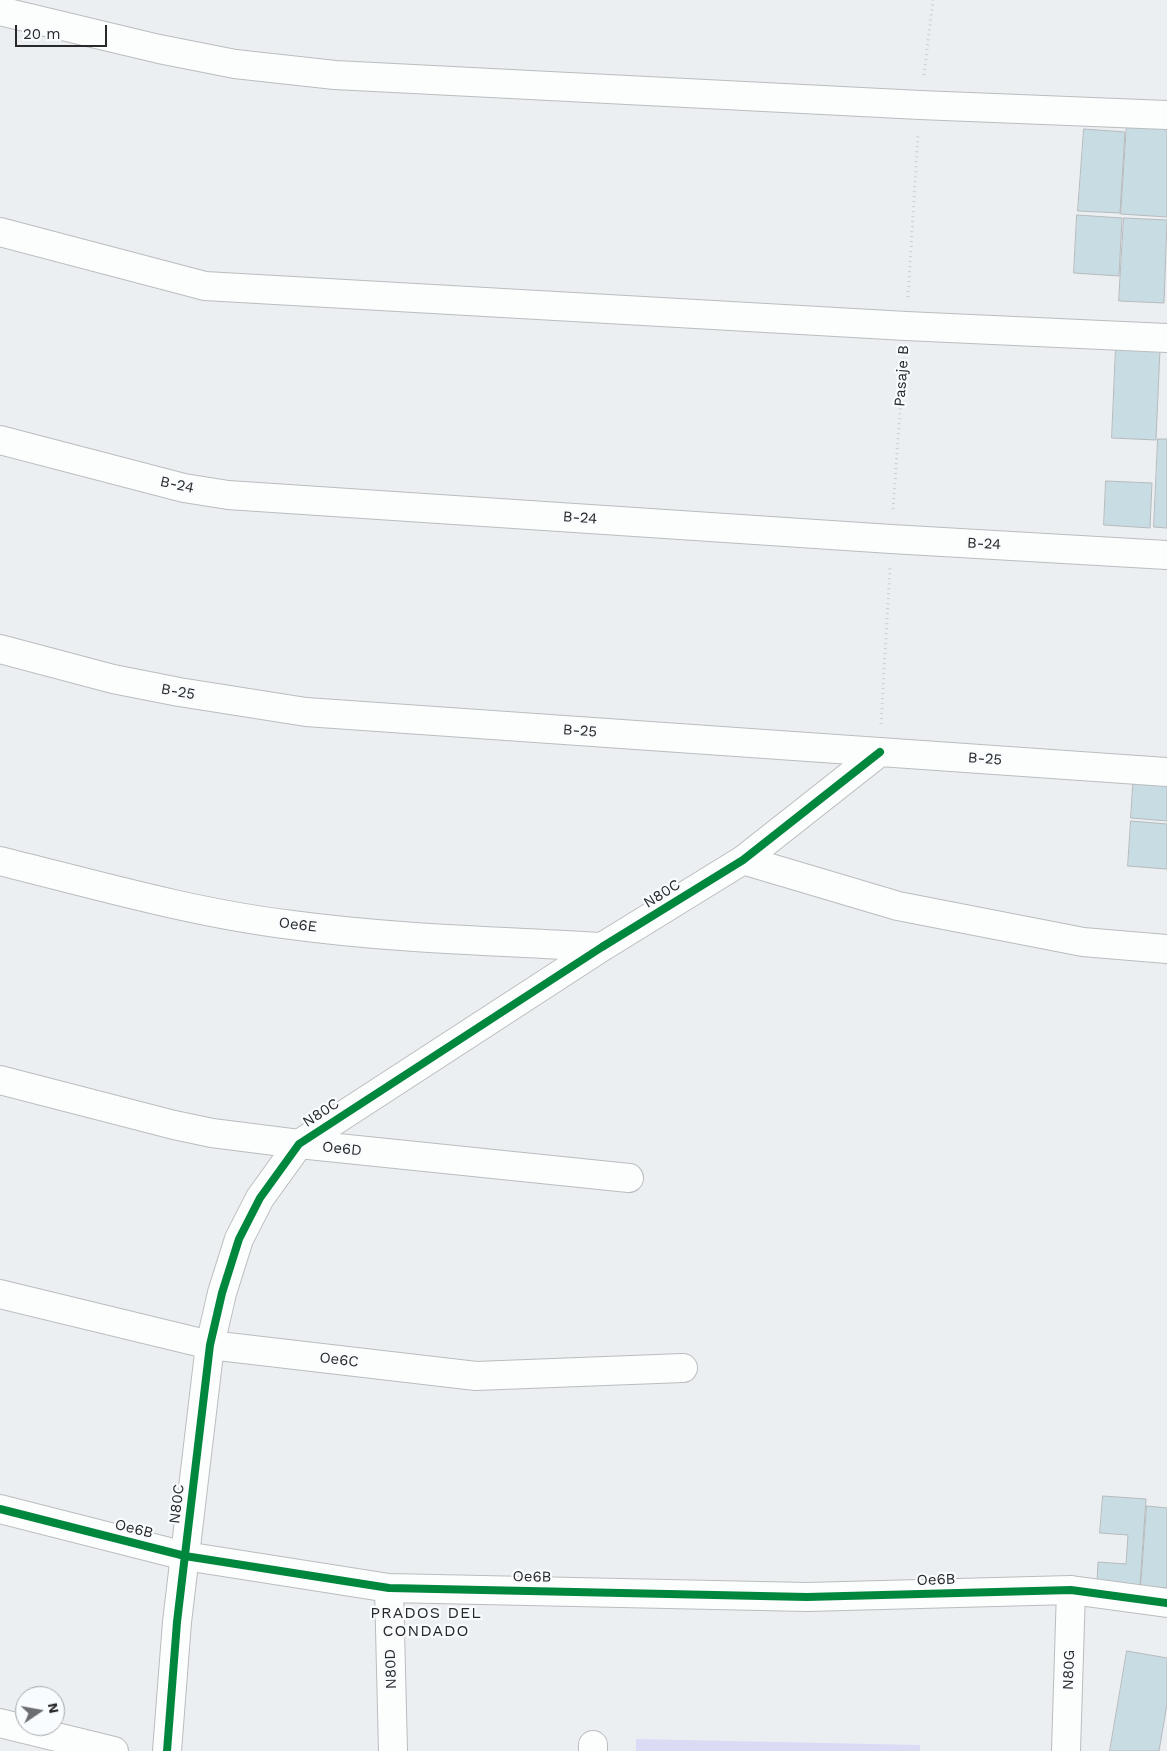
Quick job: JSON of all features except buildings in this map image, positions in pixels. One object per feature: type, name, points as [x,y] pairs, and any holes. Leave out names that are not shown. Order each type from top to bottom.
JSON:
[{"type":"street","points":[[0,11],[159,49],[225,62],[335,75],[920,105],[1167,115]]},
{"type":"street","points":[[0,232],[205,286],[906,326],[1167,338]]},
{"type":"street","name":"B-24","points":[[0,440],[184,488],[228,495],[891,539],[1167,555]]},
{"type":"street","name":"B-25","points":[[0,649],[113,679],[179,692],[306,712],[1167,772]]},
{"type":"street","name":"N80C","points":[[167,1751],[177,1622],[210,1345],[222,1293],[239,1240],[260,1198],[299,1144],[602,947],[744,860],[880,752]]},
{"type":"street","points":[[744,860],[898,906],[1083,942],[1167,949]]},
{"type":"street","name":"Oe6E","points":[[0,861],[146,898],[221,914],[292,926],[371,933],[602,947]]},
{"type":"street","name":"Oe6D","points":[[0,1080],[174,1125],[220,1134],[629,1178]]},
{"type":"street","name":"Oe6C","points":[[0,1294],[210,1345],[476,1376],[684,1368]]},
{"type":"street","name":"Oe6B","points":[[0,1509],[185,1556],[389,1588],[807,1597],[1071,1590],[1167,1603]]},
{"type":"street","name":"N80D","points":[[389,1588],[394,1751]]},
{"type":"street","name":"N80G","points":[[1066,1751],[1071,1590]]},
{"type":"street","points":[[0,1723],[114,1751]]},
{"type":"shaded area","points":[[636,1739],[920,1745],[920,1751],[636,1751]]},
{"type":"cycle path","points":[[167,1751],[177,1622],[210,1345],[222,1293],[239,1239],[260,1198],[299,1144],[602,947],[743,860],[880,752]]},
{"type":"cycle path","points":[[0,1509],[185,1556],[389,1588],[807,1597],[1071,1590],[1167,1603]]},
{"type":"district","name":"PRADOS DEL CONDADO","points":[[426,1622]]}]
